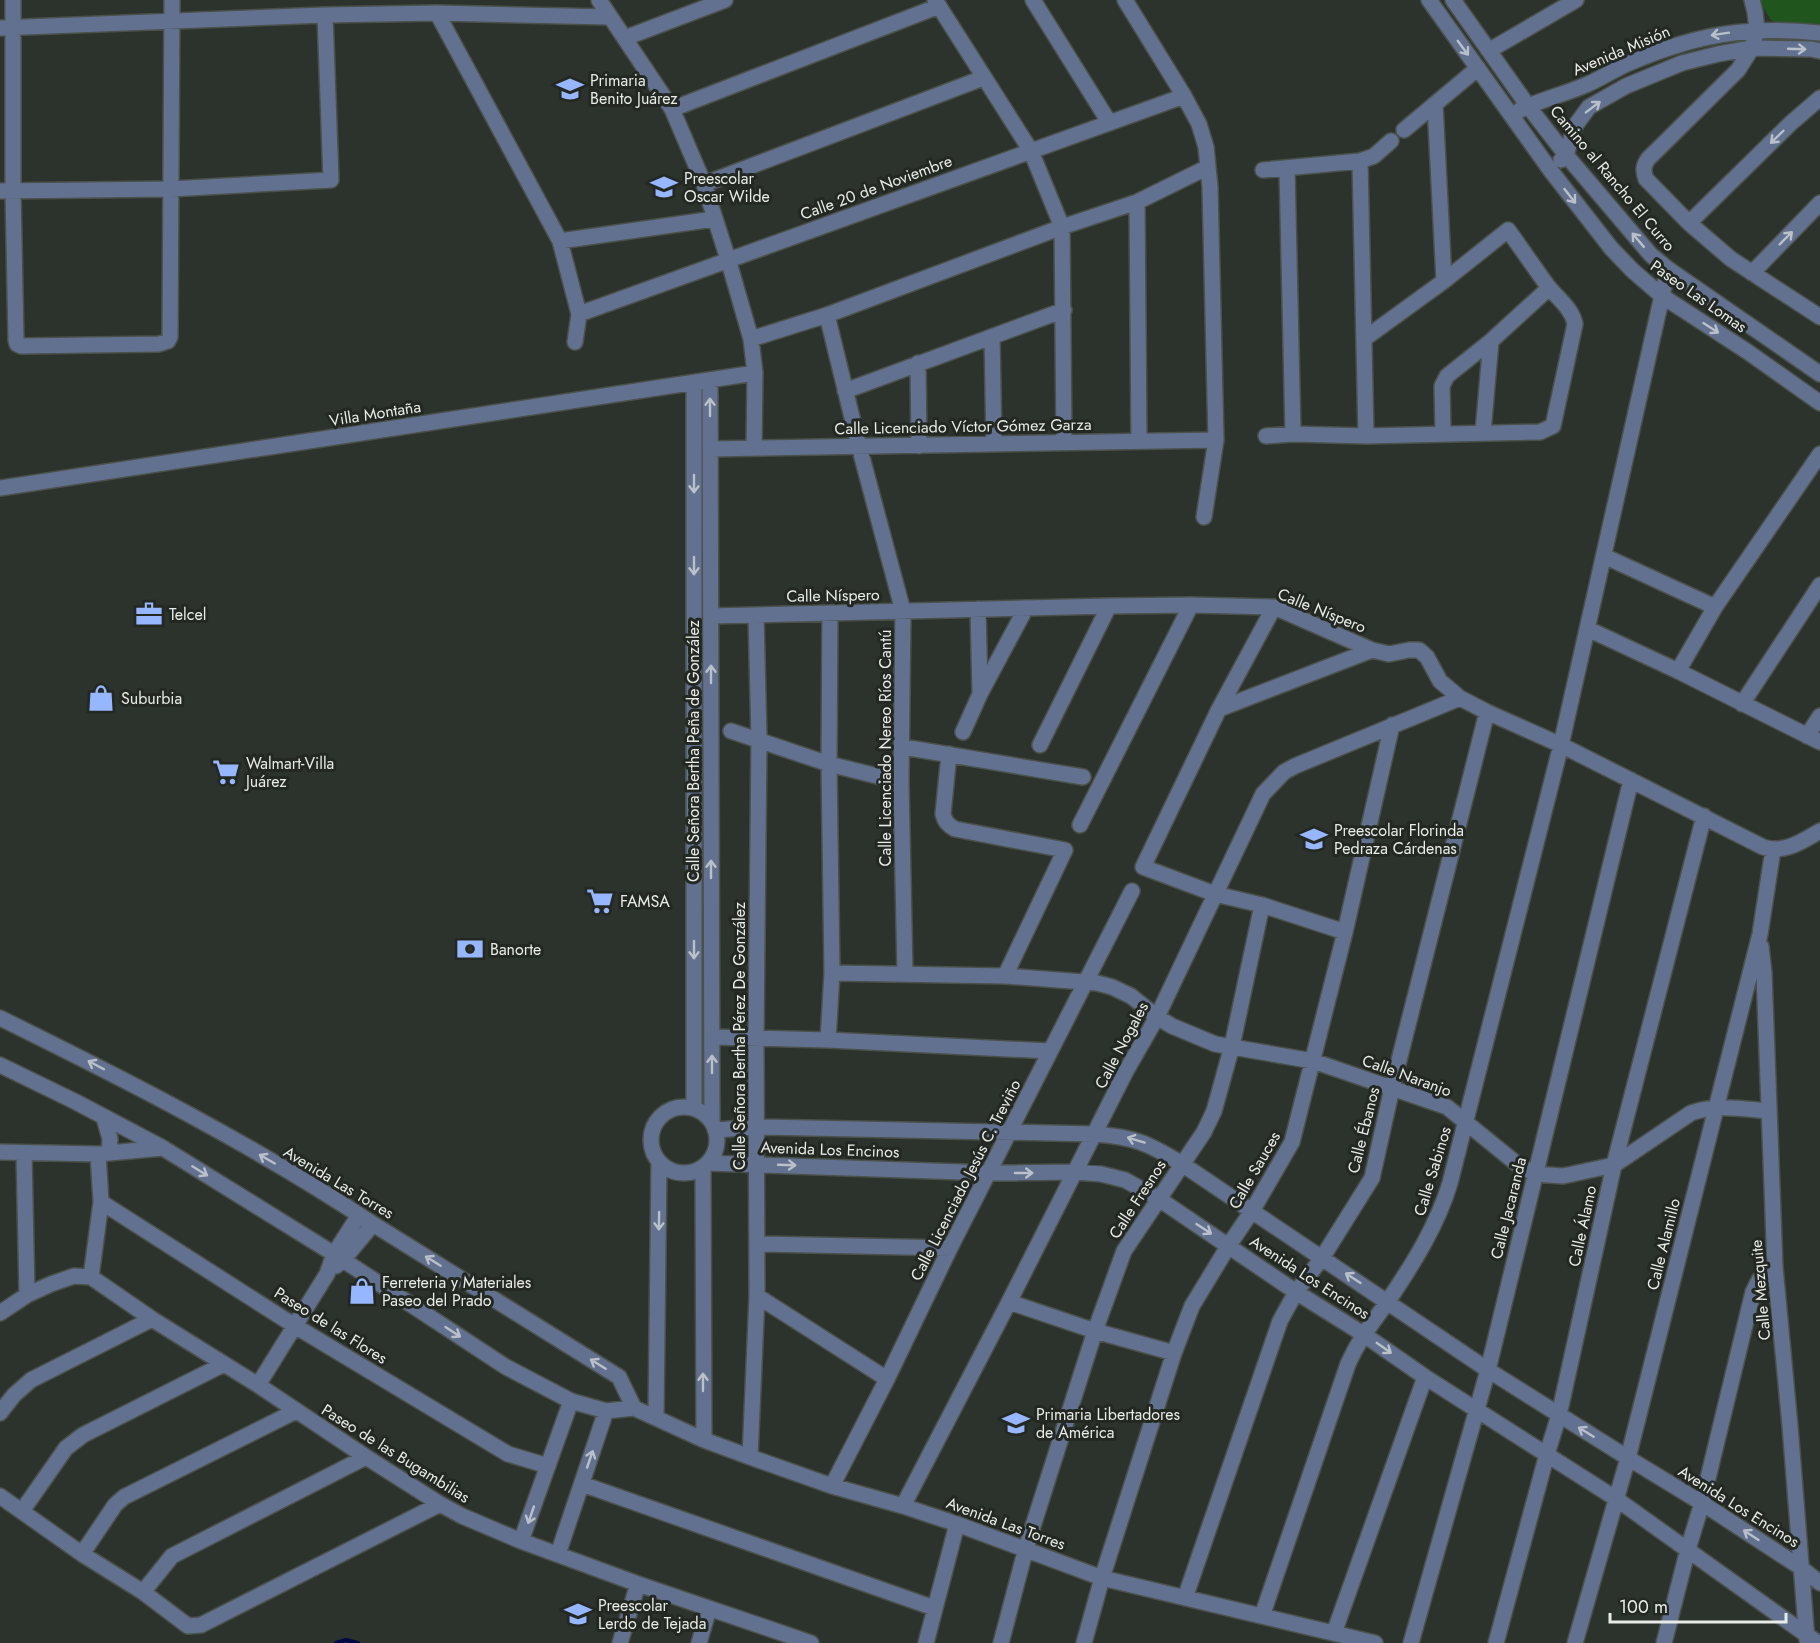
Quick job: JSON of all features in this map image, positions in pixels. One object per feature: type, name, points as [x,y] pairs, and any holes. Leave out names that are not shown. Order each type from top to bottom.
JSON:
[{"type":"street","points":[[13,0],[6,28],[6,191],[17,344],[21,346],[159,344],[168,341],[170,337],[172,0]]},
{"type":"street","points":[[398,0],[407,14]]},
{"type":"street","points":[[498,0],[508,15]]},
{"type":"street","points":[[599,0],[672,109],[704,184],[752,339],[755,374],[754,448]]},
{"type":"street","points":[[625,38],[724,0]]},
{"type":"street","points":[[1033,0],[1109,123]]},
{"type":"street","points":[[1125,0],[1184,96],[1199,124],[1206,147],[1216,440],[1204,517]]},
{"type":"street","name":"Paseo Las Lomas","points":[[1429,0],[1551,171],[1611,248],[1632,270],[1662,296],[1748,352],[1820,403]]},
{"type":"street","name":"Camino al Rancho El Curro","points":[[1453,0],[1528,106],[1566,155],[1651,255],[1820,374]]},
{"type":"street","points":[[1543,0],[1552,13]]},
{"type":"street","points":[[1490,50],[1576,0]]},
{"type":"street","points":[[1752,0],[1757,30],[1752,48],[1738,70],[1648,159],[1644,173],[1646,179],[1689,223],[1731,259],[1819,315]]},
{"type":"street","points":[[672,109],[937,3],[1031,151],[1062,227],[1064,442]]},
{"type":"street","points":[[6,28],[325,15],[437,13],[609,17]]},
{"type":"street","points":[[437,13],[560,241],[579,314],[574,342]]},
{"type":"street","points":[[6,191],[171,189],[331,180],[325,15]]},
{"type":"street","name":"Avenida Misión","points":[[1511,114],[1589,84],[1627,63],[1683,43],[1717,34],[1757,30],[1820,33]]},
{"type":"street","points":[[1551,171],[1566,155],[1575,126],[1589,107],[1626,86],[1682,63],[1752,48],[1820,51]]},
{"type":"street","points":[[1404,130],[1478,68]]},
{"type":"street","points":[[1488,83],[1505,72]]},
{"type":"street","points":[[704,184],[983,78]]},
{"type":"street","name":"Calle 20 de Noviembre","points":[[579,314],[1184,96]]},
{"type":"street","points":[[1689,223],[1791,123],[1820,98]]},
{"type":"street","points":[[1435,104],[1444,281]]},
{"type":"street","points":[[1263,170],[1360,161],[1374,156],[1392,141]]},
{"type":"street","points":[[1360,161],[1366,436]]},
{"type":"street","points":[[752,339],[827,315],[1062,227],[1137,202],[1208,167]]},
{"type":"street","points":[[1287,168],[1293,434]]},
{"type":"street","points":[[1137,202],[1139,441]]},
{"type":"street","points":[[1752,273],[1820,203]]},
{"type":"street","points":[[560,241],[714,219]]},
{"type":"street","points":[[1266,436],[1540,432],[1553,426],[1575,324],[1574,317],[1549,288],[1508,230],[1444,281],[1364,339]]},
{"type":"street","name":"Calle Sabinos","points":[[1263,1616],[1348,1364],[1363,1334],[1388,1301],[1434,1227],[1443,1207],[1561,745],[1668,269]]},
{"type":"street","points":[[1443,433],[1442,386],[1447,376],[1491,341],[1549,288]]},
{"type":"street","points":[[845,391],[1064,310]]},
{"type":"street","name":"Calle Licenciado Nereo Ríos Cantú","points":[[827,315],[903,611],[901,782],[905,974]]},
{"type":"street","points":[[992,337],[993,444]]},
{"type":"street","points":[[1483,432],[1491,341]]},
{"type":"street","points":[[918,363],[919,446]]},
{"type":"street","name":"Villa Montaña","points":[[0,488],[755,374]]},
{"type":"street","name":"Calle Señora Bertha Peña de González","points":[[710,381],[714,1126]]},
{"type":"street","name":"Calle Señora Bertha Peña de González","points":[[694,384],[694,1108]]},
{"type":"street","name":"Calle Licenciado Víctor Gómez Garza","points":[[710,449],[1216,440]]},
{"type":"street","points":[[1678,671],[1715,607],[1820,454]]},
{"type":"street","points":[[694,507],[711,508]]},
{"type":"street","points":[[1604,556],[1715,607]]},
{"type":"street","points":[[1742,704],[1820,585]]},
{"type":"street","points":[[1080,825],[1191,605]]},
{"type":"street","points":[[1040,745],[1109,606]]},
{"type":"street","name":"Calle Níspero","points":[[711,616],[1109,606],[1274,607],[1372,650],[1389,654],[1419,650],[1427,657],[1440,681],[1460,698],[1561,745],[1773,850]]},
{"type":"street","points":[[1274,607],[1219,709],[1143,867],[1215,894],[1262,905],[1345,932]]},
{"type":"street","points":[[963,732],[980,694],[1026,608]]},
{"type":"street","points":[[978,609],[980,694]]},
{"type":"street","points":[[828,1040],[832,973],[829,764],[830,614]]},
{"type":"street","name":"Calle Señora Bertha Pérez De González","points":[[750,1457],[757,1296],[756,1038],[759,739],[756,615]]},
{"type":"street","points":[[1588,629],[1813,739],[1820,716]]},
{"type":"street","points":[[1219,709],[1372,650]]},
{"type":"street","name":"Calle Nogales","points":[[903,1506],[1126,1071],[1156,1017],[1263,794],[1284,772],[1295,766],[1460,698]]},
{"type":"street","name":"Calle Ébanos","points":[[1185,1598],[1280,1321],[1296,1292],[1322,1258],[1372,1178],[1392,1088],[1487,712]]},
{"type":"street","name":"Calle Sauces","points":[[1084,1643],[1102,1578],[1174,1353],[1192,1306],[1293,1142],[1345,932],[1392,725]]},
{"type":"street","points":[[731,731],[829,764],[901,782]]},
{"type":"street","points":[[903,747],[1083,777]]},
{"type":"street","points":[[949,754],[943,814],[949,825],[955,829],[1065,850],[1005,976]]},
{"type":"street","name":"Calle Jacaranda","points":[[1411,1643],[1488,1370],[1631,780]]},
{"type":"street","name":"Calle Álamo","points":[[1496,1643],[1559,1415],[1614,1165],[1704,816]]},
{"type":"street","points":[[1773,850],[1794,845],[1820,831]]},
{"type":"street","name":"Calle Alamillo","points":[[1575,1643],[1628,1458],[1760,934],[1773,850]]},
{"type":"street","name":"Calle Licenciado Jesús C. Treviño","points":[[832,1486],[1132,891]]},
{"type":"street","name":"Calle Fresnos","points":[[1001,1643],[1026,1548],[1095,1331],[1124,1251],[1204,1132],[1214,1111],[1232,1046],[1262,905]]},
{"type":"street","name":"Calle Mezquite","points":[[1760,934],[1764,973],[1774,1267],[1790,1426],[1800,1567],[1813,1638]]},
{"type":"street","name":"Calle Naranjo","points":[[832,973],[1005,976],[1085,981],[1112,987],[1131,996],[1156,1017],[1215,1044],[1313,1060],[1446,1107],[1518,1164],[1535,1174]]},
{"type":"street","name":"Avenida Las Torres","points":[[0,1018],[75,1054],[206,1123],[341,1202],[619,1377],[634,1408],[704,1440],[832,1486],[957,1524],[1102,1578],[1375,1643]]},
{"type":"street","points":[[712,1037],[828,1040],[1050,1051]]},
{"type":"street","points":[[0,1065],[163,1148],[338,1257],[506,1367],[571,1401],[606,1411],[634,1408]]},
{"type":"street","points":[[656,1418],[659,1162],[653,1150],[651,1138],[654,1125],[671,1109],[694,1108],[704,1114],[714,1126],[716,1148],[705,1165],[693,1172],[681,1173],[670,1170],[659,1162]]},
{"type":"street","points":[[1535,1174],[1563,1176],[1614,1165],[1691,1113],[1704,1108],[1769,1111]]},
{"type":"street","points":[[0,1312],[27,1295],[51,1284],[74,1276],[91,1277],[101,1202],[103,1154],[110,1139],[104,1118]]},
{"type":"street","name":"Avenida Los Encinos","points":[[714,1126],[1095,1134],[1122,1136],[1154,1146],[1488,1370],[1702,1503],[1800,1567],[1820,1583]]},
{"type":"street","points":[[0,1152],[103,1154],[163,1148]]},
{"type":"street","points":[[24,1153],[27,1295]]},
{"type":"street","name":"Avenida Los Encinos","points":[[705,1165],[756,1164],[990,1173],[1075,1172],[1101,1174],[1125,1180],[1159,1199],[1425,1377],[1615,1498],[1813,1638]]},
{"type":"street","points":[[704,1440],[705,1165]]},
{"type":"street","name":"Paseo de las Flores","points":[[101,1202],[295,1326],[508,1454],[548,1466]]},
{"type":"street","points":[[258,1385],[338,1257],[359,1215]]},
{"type":"street","points":[[338,1257],[373,1224]]},
{"type":"street","points":[[757,1244],[950,1248]]},
{"type":"street","points":[[1664,1643],[1702,1503],[1753,1292],[1759,1280],[1774,1267]]},
{"type":"street","name":"Paseo de las Bugambilias","points":[[91,1277],[366,1457],[440,1504],[486,1528],[709,1609],[779,1638],[811,1643]]},
{"type":"street","points":[[757,1296],[887,1379]]},
{"type":"street","points":[[1009,1302],[1095,1331],[1174,1353]]},
{"type":"street","points":[[0,1413],[14,1395],[31,1380],[152,1319]]},
{"type":"street","points":[[22,1511],[66,1448],[82,1435],[224,1364]]},
{"type":"street","points":[[1334,1633],[1425,1377]]},
{"type":"street","points":[[521,1541],[571,1401]]},
{"type":"street","points":[[82,1554],[115,1505],[124,1497],[296,1411]]},
{"type":"street","points":[[558,1554],[606,1411]]},
{"type":"street","points":[[143,1592],[172,1556],[366,1457]]},
{"type":"street","points":[[582,1484],[934,1608]]},
{"type":"street","points":[[0,1496],[82,1554],[143,1592],[188,1626],[195,1627],[440,1504]]},
{"type":"street","points":[[926,1643],[957,1524]]},
{"type":"street","points":[[620,1643],[638,1584]]},
{"type":"street","points":[[699,1643],[709,1609]]},
{"type":"green space","points":[[1759,0],[1820,0],[1820,28],[1780,24],[1771,20]]},
{"type":"waterway","points":[[336,1643],[346,1640],[358,1643]]},
{"type":"place","name":"Primaria Benito Juárez","points":[[570,89]]},
{"type":"place","name":"Preescolar Oscar Wilde","points":[[664,187]]},
{"type":"place","name":"Telcel","points":[[149,614]]},
{"type":"place","name":"Suburbia","points":[[101,698]]},
{"type":"place","name":"Walmart-Villa Juárez","points":[[226,772]]},
{"type":"place","name":"Preescolar Florinda Pedraza Cárdenas","points":[[1314,839]]},
{"type":"place","name":"FAMSA","points":[[600,901]]},
{"type":"place","name":"Banorte","points":[[470,949]]},
{"type":"place","name":"Ferreteria y Materiales Paseo del Prado","points":[[362,1291]]},
{"type":"place","name":"Primaria Libertadores de América","points":[[1016,1423]]},
{"type":"place","name":"Preescolar Lerdo de Tejada","points":[[578,1614]]}]
